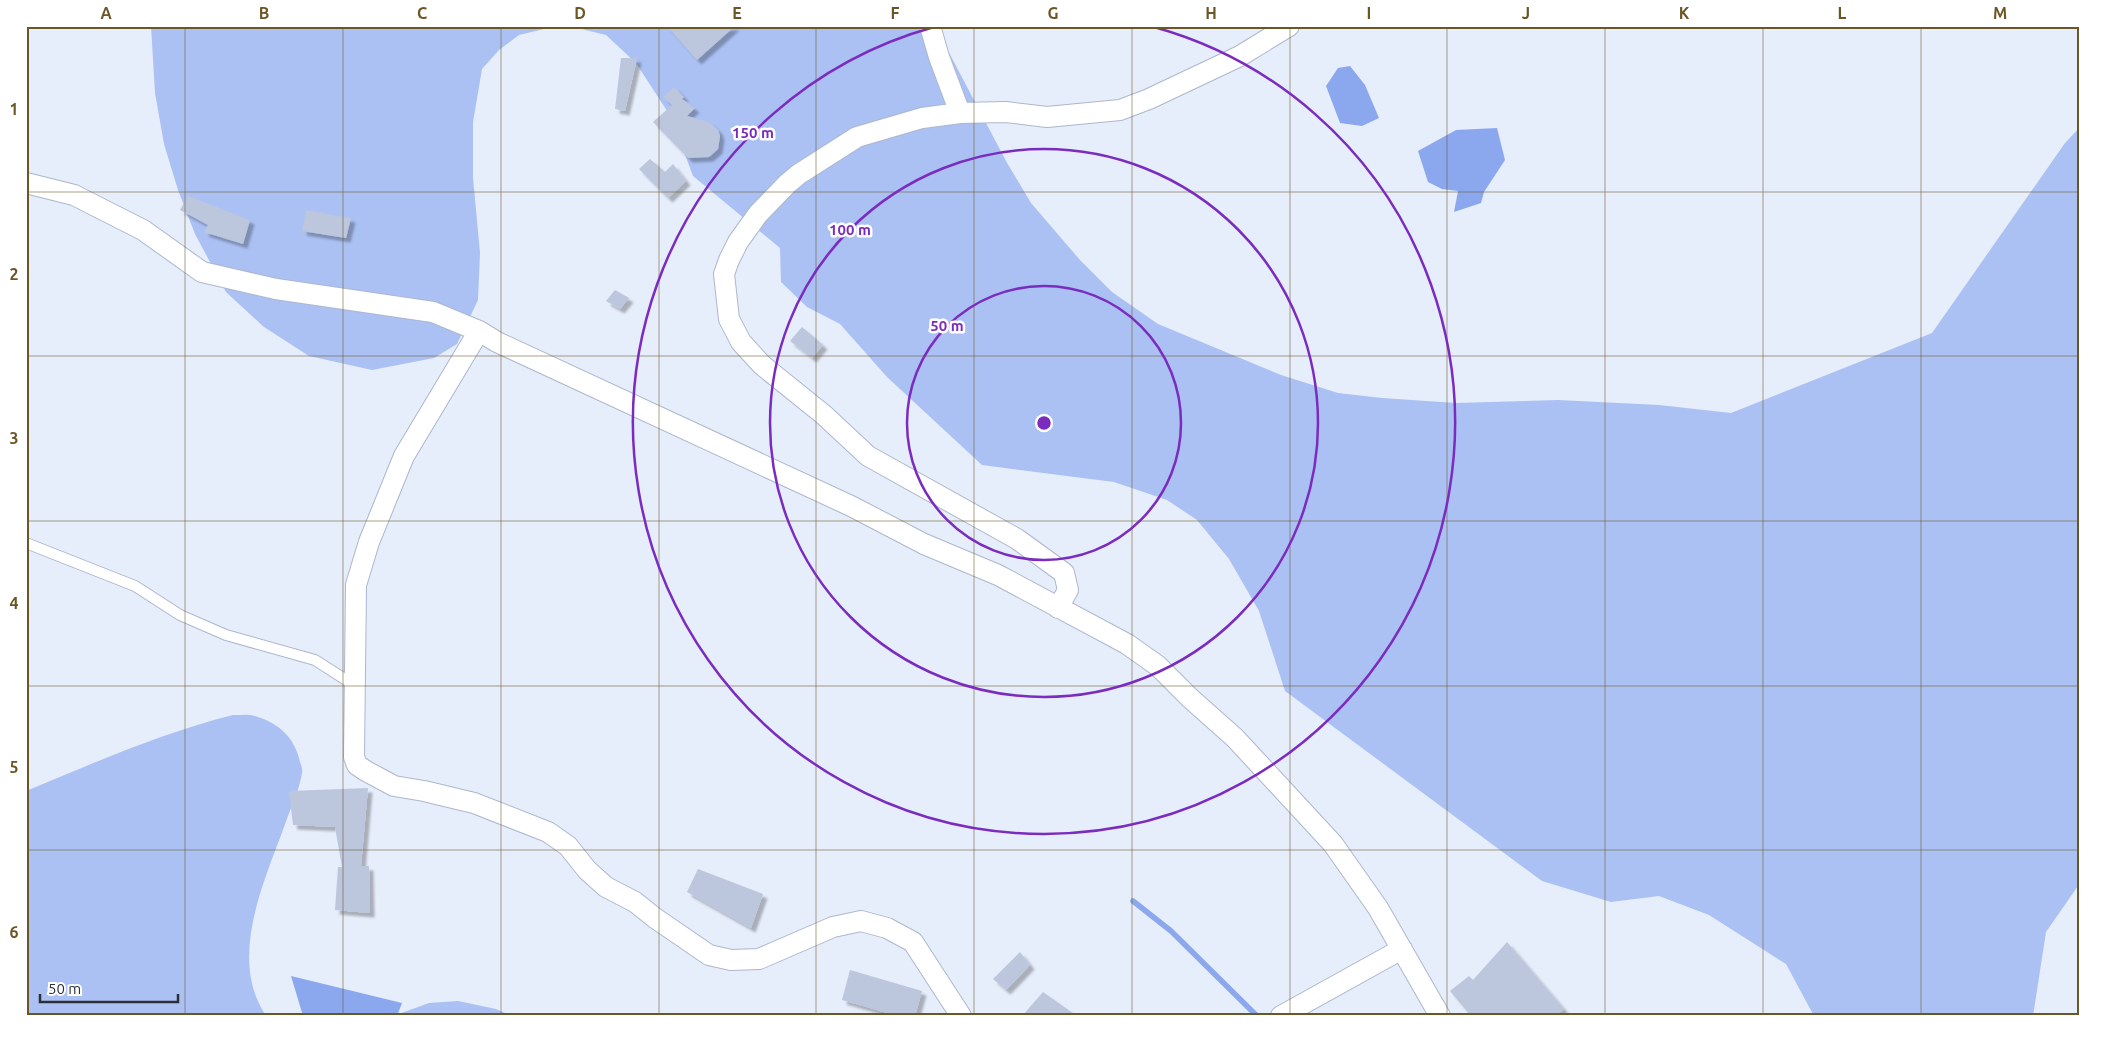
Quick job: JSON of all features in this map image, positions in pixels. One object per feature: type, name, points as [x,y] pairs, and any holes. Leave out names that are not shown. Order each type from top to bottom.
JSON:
[{"type":"street","points":[[930,26],[939,57],[960,113]]},
{"type":"street","points":[[1058,608],[1068,590],[1064,573],[1017,539],[868,456],[824,415],[762,365],[742,342],[728,319],[724,274],[729,260],[738,242],[758,214],[787,184],[799,174],[858,137],[922,118],[960,113],[1006,112],[1047,117],[1120,110],[1149,99],[1240,56],[1289,26]]},
{"type":"street","points":[[26,183],[74,195],[134,225],[202,272],[276,289],[433,312],[479,331],[497,342],[851,506],[924,544],[998,575],[1127,644],[1158,666],[1190,698],[1235,738],[1333,844],[1378,908],[1440,1016]]},
{"type":"street","points":[[479,331],[404,456],[361,562],[356,585],[354,685],[354,757],[357,765],[394,786],[474,803],[548,832],[568,846],[587,870],[606,887],[635,902],[655,918],[709,954],[731,960],[759,959],[832,927],[861,921],[887,928],[913,942],[961,1016]]},
{"type":"street","points":[[1281,1016],[1402,949]]},
{"type":"lane","points":[[26,542],[134,586],[180,615],[226,635],[315,660],[354,685]]},
{"type":"shaded area","points":[[151,26],[556,26],[519,35],[499,50],[482,69],[473,122],[473,178],[480,253],[478,300],[457,344],[434,358],[372,370],[309,356],[264,327],[226,292],[195,234],[178,190],[164,144],[155,93]]},
{"type":"shaded area","points":[[569,26],[935,26],[1006,161],[1031,203],[1080,260],[1112,292],[1158,324],[1281,375],[1338,393],[1456,403],[1558,400],[1659,405],[1731,413],[1932,333],[2065,143],[2080,127],[2080,883],[2046,932],[2033,1016],[1814,1016],[1786,964],[1709,915],[1659,896],[1611,902],[1542,881],[1285,691],[1259,611],[1229,559],[1197,520],[1167,500],[1114,482],[982,465],[887,377],[840,324],[807,307],[781,282],[780,248],[693,176],[671,117],[636,63],[606,35]]},
{"type":"shaded area","points":[[1350,66],[1365,85],[1379,118],[1362,126],[1340,123],[1326,86],[1338,68]]},
{"type":"shaded area","points":[[1497,128],[1505,160],[1484,192],[1481,203],[1454,212],[1458,191],[1442,189],[1428,182],[1418,151],[1456,130]]},
{"type":"shaded area","points":[[233,715],[255,716],[278,727],[290,739],[298,753],[302,770],[296,795],[261,890],[250,942],[250,968],[255,993],[266,1016],[26,1016],[26,791],[102,759],[206,722]]},
{"type":"shaded area","points":[[291,976],[402,1003],[397,1016],[303,1016]]},
{"type":"shaded area","points":[[458,1001],[496,1009],[512,1016],[393,1016],[429,1003]]},
{"type":"building","points":[[667,26],[735,26],[697,60]]},
{"type":"building","points":[[621,58],[637,58],[625,111],[615,109]]},
{"type":"building","points":[[674,87],[684,97],[682,99],[695,108],[687,116],[709,122],[718,130],[720,136],[718,149],[709,157],[688,158],[653,122],[672,105],[663,97]]},
{"type":"building","points":[[650,159],[665,172],[673,164],[686,181],[668,198],[639,169]]},
{"type":"building","points":[[188,196],[250,220],[243,244],[204,232],[208,225],[180,210]]},
{"type":"building","points":[[306,210],[351,218],[346,238],[302,231]]},
{"type":"building","points":[[615,290],[629,298],[620,309],[606,301]]},
{"type":"building","points":[[802,327],[823,345],[812,358],[790,341]]},
{"type":"building","points":[[368,788],[361,866],[369,866],[370,913],[335,910],[338,867],[342,867],[335,827],[293,825],[289,791]]},
{"type":"building","points":[[698,869],[763,894],[751,928],[687,892]]},
{"type":"building","points":[[1507,942],[1564,1009],[1555,1016],[1471,1016],[1450,991],[1469,976],[1473,980]]},
{"type":"building","points":[[1020,952],[1030,965],[1006,990],[993,979]]},
{"type":"building","points":[[850,970],[922,991],[915,1016],[898,1016],[842,1000]]},
{"type":"building","points":[[1043,992],[1077,1016],[1022,1016]]},
{"type":"waterway","points":[[1133,901],[1171,931],[1257,1016]]}]
